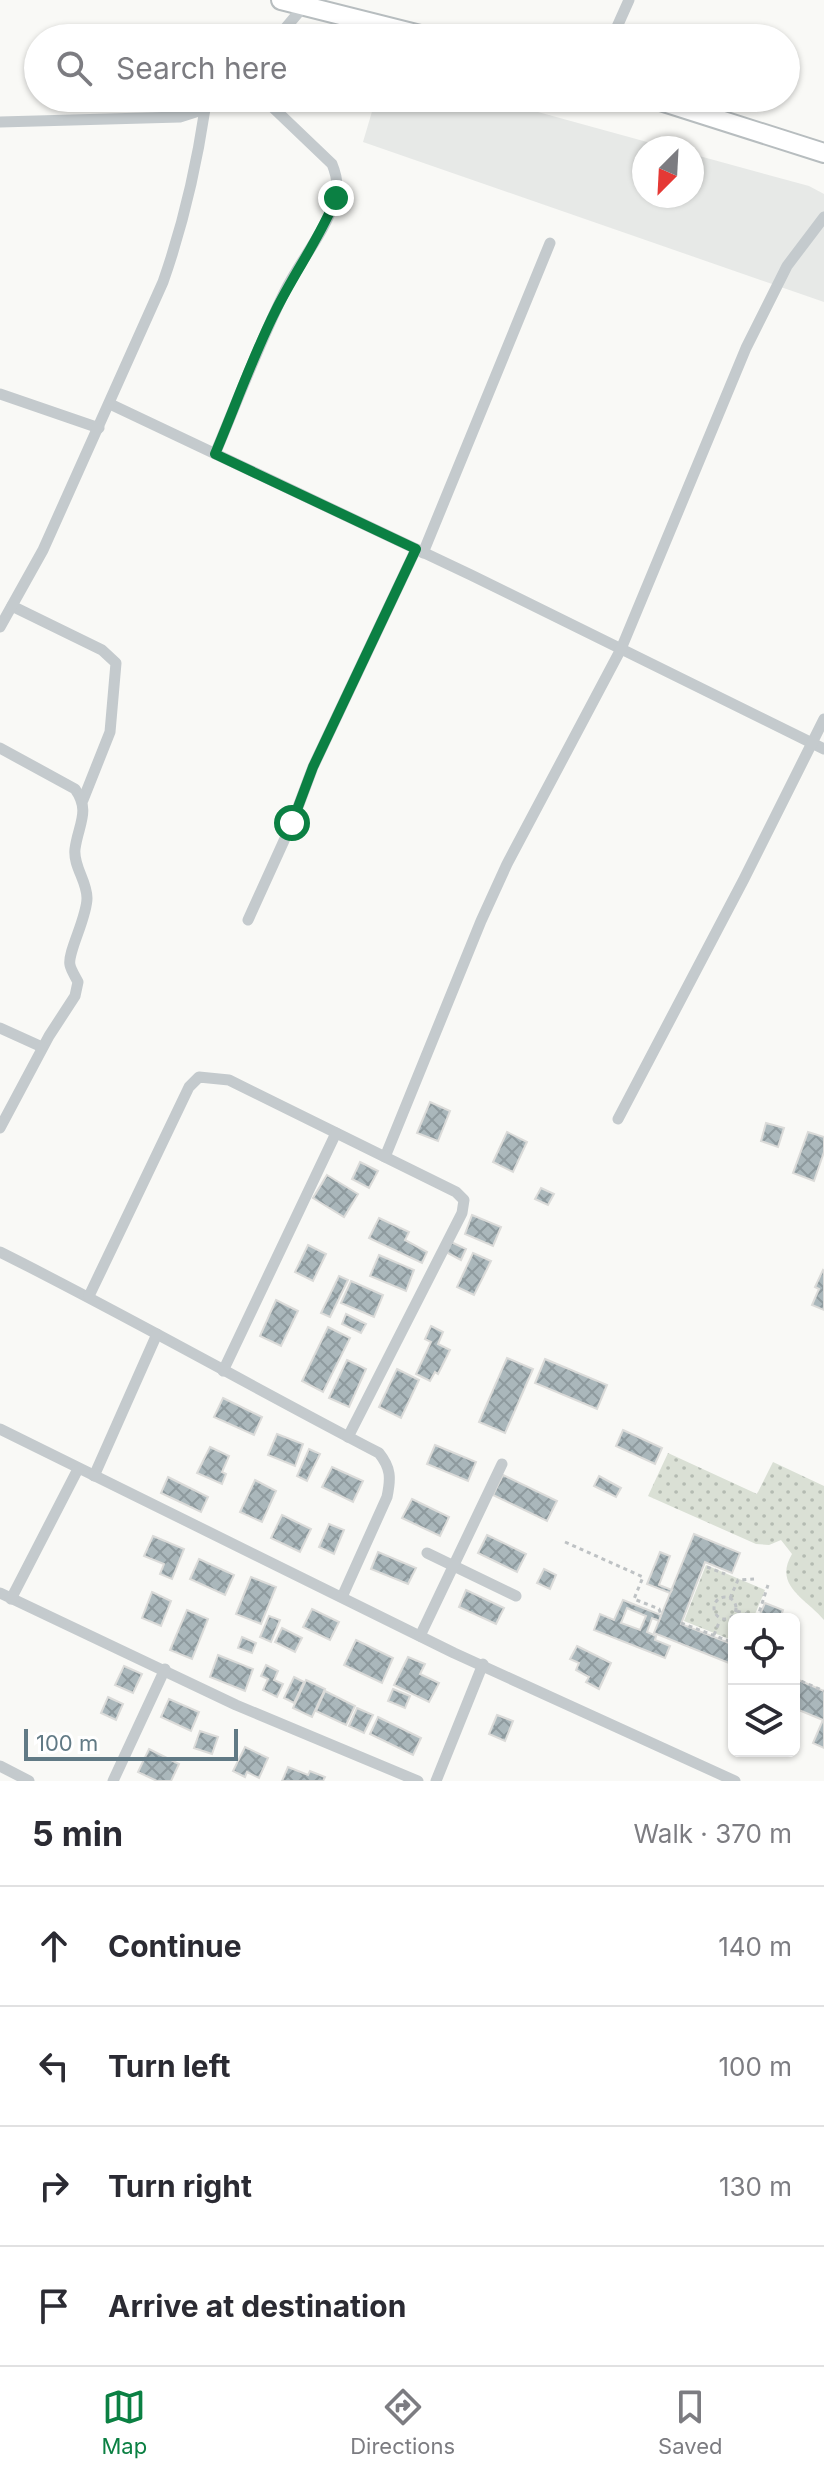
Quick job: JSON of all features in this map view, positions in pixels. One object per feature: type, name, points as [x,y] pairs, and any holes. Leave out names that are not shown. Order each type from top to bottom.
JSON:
[{"type":"highway","points":[[281,0],[376,24]]},
{"type":"highway","points":[[695,112],[824,153]]},
{"type":"street","points":[[618,24],[629,0]]},
{"type":"street","points":[[289,24],[304,6]]},
{"type":"street","points":[[0,122],[180,117],[196,112]]},
{"type":"street","points":[[0,627],[43,550],[158,294],[179,236],[205,112]]},
{"type":"street","points":[[215,454],[273,316],[336,198],[337,178],[332,164],[278,112]]},
{"type":"street","points":[[385,1157],[507,864],[621,649],[746,348],[787,266],[824,217]]},
{"type":"street","points":[[248,920],[292,823],[313,767],[419,551],[550,243]]},
{"type":"street","points":[[0,394],[99,428]]},
{"type":"street","points":[[110,404],[824,749]]},
{"type":"street","points":[[0,1128],[42,1047],[75,996],[78,982],[70,966],[70,957],[84,920],[87,898],[75,851],[83,800],[110,732],[116,663],[102,650],[12,606]]},
{"type":"street","points":[[618,1119],[824,719]]},
{"type":"street","points":[[0,748],[75,789],[83,800]]},
{"type":"street","points":[[0,1028],[42,1047]]},
{"type":"street","points":[[89,1296],[189,1087],[199,1077],[229,1080],[456,1192],[464,1200],[462,1213],[348,1437]]},
{"type":"street","points":[[223,1371],[336,1133]]},
{"type":"street","points":[[0,1252],[89,1296],[379,1453],[389,1466],[391,1479],[387,1497],[342,1597]]},
{"type":"street","points":[[94,1476],[157,1334]]},
{"type":"street","points":[[0,1429],[420,1636],[735,1781]]},
{"type":"street","points":[[420,1636],[502,1464]]},
{"type":"street","points":[[78,1469],[6,1596],[301,1734],[418,1781]]},
{"type":"street","points":[[427,1553],[516,1596]]},
{"type":"street","points":[[436,1781],[483,1664]]},
{"type":"street","points":[[113,1781],[165,1669]]},
{"type":"street","points":[[0,1766],[29,1781]]},
{"type":"path","points":[[565,1542],[643,1577],[634,1599],[659,1609],[661,1615]]},
{"type":"path","points":[[707,1567],[725,1574]]},
{"type":"path","points":[[730,1598],[738,1580],[754,1579]]},
{"type":"path","points":[[756,1613],[768,1585]]},
{"type":"path","points":[[723,1597],[730,1598],[735,1603],[736,1611],[732,1617],[721,1618],[715,1614],[714,1603],[723,1597]]},
{"type":"path","points":[[736,1611],[741,1613]]},
{"type":"path","points":[[714,1635],[721,1618]]},
{"type":"path","points":[[681,1623],[728,1641]]},
{"type":"path","points":[[800,1681],[824,1691]]},
{"type":"shaded area","points":[[372,112],[538,112],[632,138],[632,208],[704,208],[704,157],[809,186],[824,194],[824,302],[363,142]]},
{"type":"shaded area","points":[[668,1453],[757,1494],[773,1462],[824,1486],[824,1620],[789,1583],[787,1565],[792,1554],[781,1540],[769,1545],[756,1544],[648,1496]]},
{"type":"shaded area","points":[[706,1565],[765,1590],[755,1613],[728,1613],[728,1639],[684,1621]]},
{"type":"building","points":[[430,1102],[450,1111],[438,1141],[417,1133]]},
{"type":"building","points":[[766,1123],[784,1128],[778,1147],[761,1141]]},
{"type":"building","points":[[507,1132],[527,1142],[513,1172],[493,1162]]},
{"type":"building","points":[[808,1132],[824,1137],[824,1152],[814,1181],[793,1173]]},
{"type":"building","points":[[360,1162],[378,1171],[369,1188],[352,1179]]},
{"type":"building","points":[[327,1175],[358,1194],[344,1217],[313,1198]]},
{"type":"building","points":[[541,1188],[554,1194],[548,1205],[535,1199]]},
{"type":"building","points":[[472,1215],[501,1227],[493,1246],[465,1234]]},
{"type":"building","points":[[379,1218],[409,1232],[405,1240],[427,1252],[422,1263],[369,1238]]},
{"type":"building","points":[[449,1241],[466,1249],[461,1260],[444,1251]]},
{"type":"building","points":[[308,1245],[326,1254],[313,1281],[295,1272]]},
{"type":"building","points":[[473,1253],[491,1261],[474,1295],[457,1287]]},
{"type":"building","points":[[379,1255],[414,1270],[406,1291],[370,1276]]},
{"type":"building","points":[[823,1270],[824,1310],[812,1305],[819,1289],[815,1287]]},
{"type":"building","points":[[339,1276],[348,1280],[330,1317],[321,1313]]},
{"type":"building","points":[[351,1281],[383,1295],[374,1317],[341,1303]]},
{"type":"building","points":[[276,1300],[298,1311],[281,1346],[260,1336]]},
{"type":"building","points":[[346,1314],[366,1324],[361,1333],[342,1324]]},
{"type":"building","points":[[431,1326],[443,1332],[438,1344],[450,1350],[438,1374],[435,1372],[430,1381],[416,1374],[431,1342],[425,1339]]},
{"type":"building","points":[[328,1327],[350,1338],[323,1392],[302,1381]]},
{"type":"building","points":[[507,1358],[533,1369],[505,1433],[479,1422]]},
{"type":"building","points":[[545,1359],[607,1385],[597,1409],[535,1383]]},
{"type":"building","points":[[347,1360],[366,1369],[349,1407],[329,1398]]},
{"type":"building","points":[[397,1369],[419,1380],[401,1418],[379,1407]]},
{"type":"building","points":[[223,1398],[262,1417],[254,1435],[214,1417]]},
{"type":"building","points":[[623,1430],[662,1448],[655,1464],[616,1446]]},
{"type":"building","points":[[277,1434],[303,1444],[295,1466],[268,1455]]},
{"type":"building","points":[[435,1445],[476,1462],[468,1481],[427,1464]]},
{"type":"building","points":[[210,1447],[229,1456],[222,1472],[226,1474],[222,1484],[197,1473]]},
{"type":"building","points":[[309,1449],[320,1454],[307,1481],[297,1476]]},
{"type":"building","points":[[332,1467],[363,1481],[353,1502],[322,1487]]},
{"type":"building","points":[[503,1475],[557,1501],[547,1521],[493,1495]]},
{"type":"building","points":[[599,1476],[621,1488],[616,1497],[594,1486]]},
{"type":"building","points":[[168,1477],[208,1497],[201,1512],[161,1493]]},
{"type":"building","points":[[255,1480],[276,1491],[262,1522],[240,1512]]},
{"type":"building","points":[[412,1499],[449,1517],[440,1536],[402,1518]]},
{"type":"building","points":[[282,1515],[311,1529],[300,1552],[271,1538]]},
{"type":"building","points":[[329,1524],[344,1530],[334,1554],[319,1547]]},
{"type":"building","points":[[694,1534],[740,1553],[732,1573],[705,1562],[681,1624],[728,1643],[728,1663],[654,1633]]},
{"type":"building","points":[[487,1535],[526,1554],[517,1572],[478,1553]]},
{"type":"building","points":[[153,1536],[184,1549],[172,1579],[160,1574],[164,1564],[144,1556]]},
{"type":"building","points":[[378,1552],[416,1568],[408,1584],[371,1569]]},
{"type":"building","points":[[660,1552],[670,1556],[659,1585],[672,1590],[670,1593],[647,1584]]},
{"type":"building","points":[[199,1559],[234,1575],[225,1595],[190,1579]]},
{"type":"building","points":[[544,1569],[556,1575],[550,1589],[537,1583]]},
{"type":"building","points":[[251,1577],[276,1587],[261,1624],[236,1614]]},
{"type":"building","points":[[466,1590],[504,1608],[496,1624],[459,1607]]},
{"type":"building","points":[[152,1592],[171,1601],[161,1626],[142,1618]]},
{"type":"building","points":[[623,1600],[661,1615],[659,1621],[652,1618],[647,1632],[656,1636],[655,1640],[670,1646],[665,1658],[594,1630],[600,1614],[614,1620]],"holes":[[[627,1608],[646,1616],[640,1630],[621,1623]]]},
{"type":"building","points":[[765,1603],[783,1610],[782,1613],[761,1613]]},
{"type":"building","points":[[312,1609],[339,1622],[330,1640],[303,1627]]},
{"type":"building","points":[[187,1610],[208,1619],[192,1659],[170,1650]]},
{"type":"building","points":[[269,1616],[280,1620],[271,1642],[260,1637]]},
{"type":"building","points":[[282,1628],[302,1638],[295,1652],[275,1642]]},
{"type":"building","points":[[242,1637],[256,1643],[252,1653],[238,1648]]},
{"type":"building","points":[[356,1640],[393,1658],[382,1683],[344,1665]]},
{"type":"building","points":[[577,1646],[611,1663],[599,1689],[586,1682],[589,1677],[576,1670],[579,1663],[570,1659]]},
{"type":"building","points":[[218,1655],[253,1669],[245,1691],[210,1677]]},
{"type":"building","points":[[408,1657],[425,1664],[420,1674],[439,1683],[429,1702],[394,1685]]},
{"type":"building","points":[[266,1665],[278,1671],[274,1680],[283,1684],[277,1697],[263,1690],[268,1679],[261,1676]]},
{"type":"building","points":[[124,1666],[142,1674],[133,1693],[115,1685]]},
{"type":"building","points":[[294,1677],[304,1682],[294,1703],[284,1698]]},
{"type":"building","points":[[306,1680],[325,1689],[312,1717],[293,1708]]},
{"type":"building","points":[[800,1681],[824,1691],[824,1748],[813,1743],[823,1720],[800,1710]]},
{"type":"building","points":[[393,1689],[410,1696],[405,1708],[388,1701]]},
{"type":"building","points":[[325,1691],[355,1706],[346,1725],[316,1711]]},
{"type":"building","points":[[108,1697],[123,1704],[116,1720],[101,1713]]},
{"type":"building","points":[[169,1699],[199,1712],[191,1731],[161,1717]]},
{"type":"building","points":[[357,1708],[373,1715],[364,1733],[349,1726]]},
{"type":"building","points":[[497,1715],[513,1721],[505,1741],[489,1734]]},
{"type":"building","points":[[378,1717],[421,1738],[413,1755],[370,1734]]},
{"type":"building","points":[[200,1731],[218,1737],[212,1754],[194,1748]]},
{"type":"building","points":[[245,1747],[268,1758],[259,1778],[247,1772],[245,1777],[233,1771]]},
{"type":"building","points":[[149,1749],[179,1764],[171,1781],[157,1781],[138,1772]]},
{"type":"building","points":[[288,1767],[308,1775],[310,1771],[325,1777],[323,1781],[282,1781]]},
{"type":"route","points":[[292,823],[313,767],[416,549],[215,454],[273,316],[336,198]]}]
